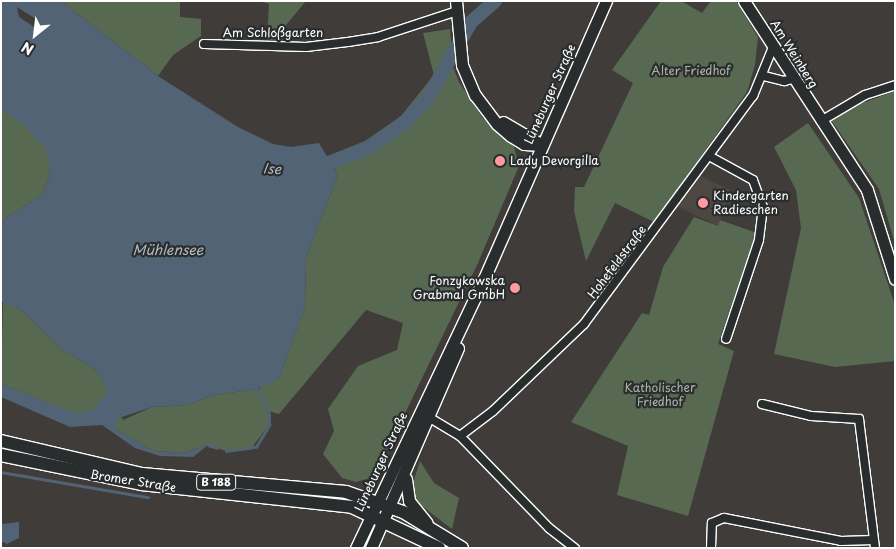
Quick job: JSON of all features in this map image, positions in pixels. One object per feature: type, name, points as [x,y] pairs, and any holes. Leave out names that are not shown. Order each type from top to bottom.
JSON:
[{"type":"main road","name":"Bromer Straße","points":[[1,441],[142,474],[330,489],[378,502]]},
{"type":"main road","name":"Bromer Straße","points":[[1,455],[141,484],[328,503],[371,514],[384,520]]},
{"type":"main road","name":"B 188","points":[[378,502],[430,526],[462,548]]},
{"type":"main road","name":"B 188","points":[[384,520],[439,548]]},
{"type":"street","name":"Lüneburger Straße","points":[[371,548],[406,475],[484,281],[606,1]]},
{"type":"street","name":"Am Weinberg","points":[[744,1],[793,79],[821,121],[841,146],[868,190],[895,279]]},
{"type":"street","points":[[457,6],[462,65],[481,104],[511,136],[524,144],[542,145]]},
{"type":"street","name":"Am Schloßgarten","points":[[204,44],[306,47],[348,42],[378,37],[457,6]]},
{"type":"street","name":"Hohefeldstraße","points":[[460,436],[570,340],[709,156],[764,76],[773,47]]},
{"type":"street","points":[[764,76],[784,81],[793,79]]},
{"type":"street","points":[[821,121],[866,95],[895,85]]},
{"type":"street","points":[[709,156],[753,180],[763,207],[759,240],[726,339]]},
{"type":"street","name":"Lüneburger Straße","points":[[356,548],[484,281]]},
{"type":"street","points":[[711,548],[712,523],[724,518],[841,541],[874,544],[859,419],[811,416],[762,404]]},
{"type":"street","points":[[430,418],[460,436],[550,528],[575,548]]},
{"type":"street","points":[[406,475],[408,501],[430,526]]},
{"type":"shaded area","name":"Kindergarten Radieschen","points":[[699,175],[730,190],[718,226],[676,206]]},
{"type":"green space","points":[[61,1],[180,1],[180,17],[201,19],[201,36],[173,55],[158,76]]},
{"type":"green space","points":[[259,1],[306,1],[286,25],[282,42],[267,41],[269,4]]},
{"type":"green space","name":"Alter Friedhof","points":[[661,1],[681,1],[702,13],[711,1],[736,1],[758,37],[755,65],[747,92],[654,222],[615,203],[586,261],[574,211],[575,187],[584,187],[633,83],[612,70]]},
{"type":"green space","points":[[450,29],[453,67],[459,82],[482,117],[514,147],[519,166],[478,263],[374,477],[356,482],[342,478],[323,454],[334,431],[328,409],[358,366],[397,350],[403,323],[366,310],[279,414],[268,411],[269,425],[250,450],[226,451],[208,445],[183,453],[154,451],[116,430],[1,384],[3,301],[23,311],[64,351],[92,367],[103,380],[123,420],[152,407],[186,405],[214,395],[257,389],[259,393],[260,386],[279,378],[305,307],[306,257],[338,175],[328,156],[365,141],[401,116],[434,75],[423,33]]},
{"type":"green space","points":[[895,91],[895,244],[879,189],[831,120],[849,108]]},
{"type":"green space","points":[[1,110],[21,121],[48,150],[50,175],[42,195],[7,217],[1,226]]},
{"type":"green space","points":[[808,123],[859,198],[895,305],[895,361],[835,367],[774,354],[801,228],[796,190],[774,147]]},
{"type":"green space","name":"Katholischer Friedhof","points":[[694,217],[718,226],[720,220],[757,233],[718,344],[734,351],[688,516],[617,495],[628,446],[571,422],[642,313],[649,315],[663,267]]},
{"type":"green space","points":[[420,461],[434,483],[459,498],[452,529],[414,500],[412,486]]},
{"type":"water","name":"Mühlensee","points":[[1,1],[61,1],[158,76],[238,127],[273,144],[291,147],[319,143],[338,175],[306,257],[305,307],[279,378],[257,389],[214,395],[186,405],[152,407],[116,419],[116,430],[154,451],[183,453],[208,445],[193,457],[160,456],[135,448],[102,425],[70,427],[1,397],[1,384],[77,414],[93,410],[107,393],[103,380],[92,367],[64,351],[23,311],[1,301],[1,226],[7,217],[42,195],[50,175],[47,150],[21,122],[1,110]],"holes":[[[17,7],[36,19],[34,27],[19,17]]]},
{"type":"water","points":[[19,522],[19,538],[7,544],[1,541],[1,524]]},
{"type":"waterway","name":"Ise","points":[[313,169],[370,147],[405,122],[429,96],[471,22],[495,1]]},
{"type":"waterway","points":[[226,451],[256,447],[269,425],[269,414],[257,389]]},
{"type":"waterway","points":[[208,445],[217,448]]},
{"type":"waterway","points":[[1,472],[148,497]]},
{"type":"place","name":"Lady Devorgilla","points":[[500,161]]},
{"type":"place","name":"Kindergarten Radieschen","points":[[703,203]]},
{"type":"place","name":"Fonzykowska Grabmal GmbH","points":[[515,288]]}]
